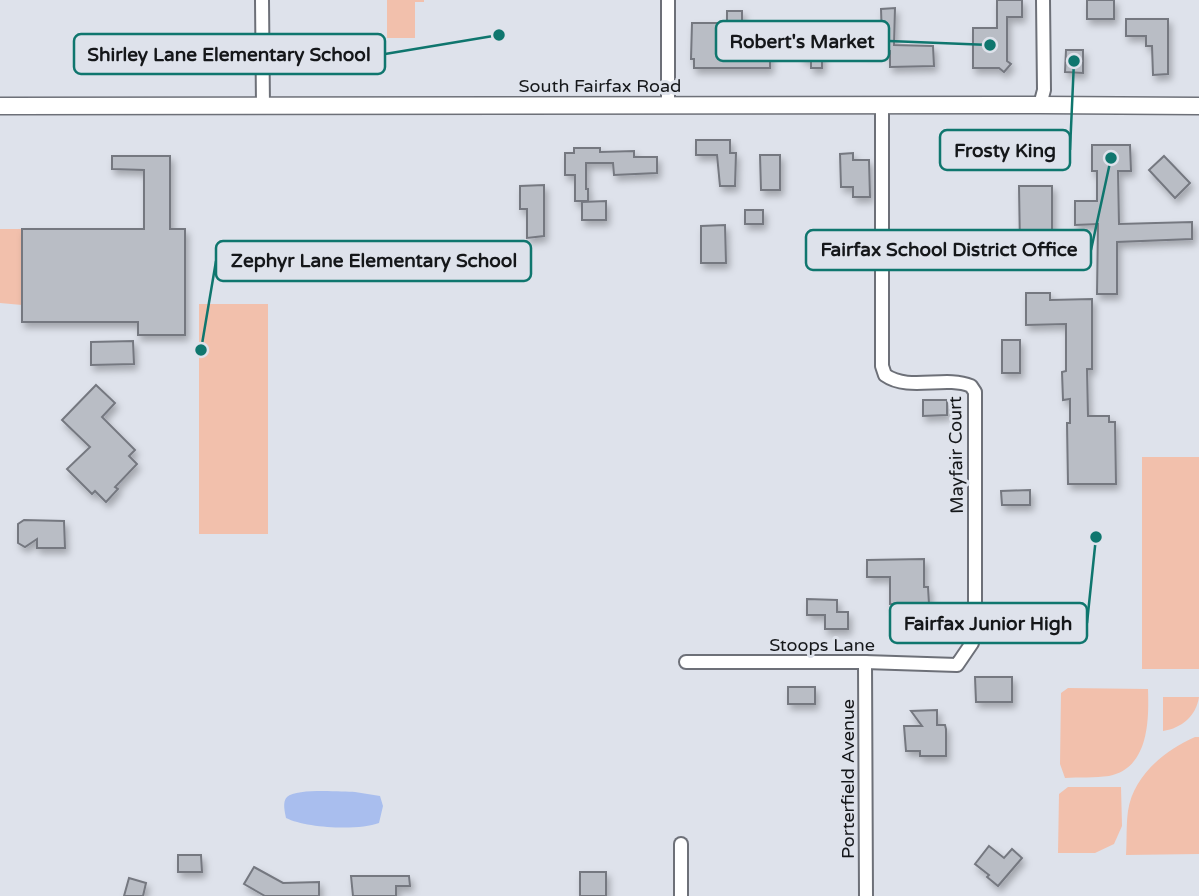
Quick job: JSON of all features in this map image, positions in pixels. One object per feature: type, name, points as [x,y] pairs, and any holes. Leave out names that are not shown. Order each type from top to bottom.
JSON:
[{"type":"street","points":[[262,0],[263,106]]},
{"type":"street","points":[[668,0],[668,106]]},
{"type":"street","points":[[1040,105],[1044,90],[1043,0]]},
{"type":"street","name":"South Fairfax Road","points":[[0,106],[1199,106]]},
{"type":"street","name":"Mayfair Court","points":[[882,106],[882,366],[886,375],[895,380],[960,382],[971,386],[975,392],[975,630],[972,643],[957,666]]},
{"type":"street","name":"Stoops Lane","points":[[686,662],[865,662],[957,666]]},
{"type":"street","name":"Porterfield Avenue","points":[[865,662],[866,896]]},
{"type":"street","points":[[681,844],[681,896]]},
{"type":"shaded area","points":[[387,0],[424,0],[415,2],[415,38],[387,38]]},
{"type":"shaded area","points":[[0,229],[22,229],[22,305],[0,303]]},
{"type":"shaded area","points":[[199,304],[268,304],[268,534],[199,534]]},
{"type":"shaded area","points":[[1142,457],[1199,457],[1199,669],[1142,669]]},
{"type":"shaded area","points":[[1068,688],[1148,689],[1144,741],[1132,763],[1122,771],[1109,776],[1065,778],[1060,764],[1061,693]]},
{"type":"shaded area","points":[[1163,697],[1199,697],[1195,710],[1187,720],[1163,731]]},
{"type":"shaded area","points":[[1199,737],[1199,854],[1126,855],[1128,811],[1136,787],[1162,757]]},
{"type":"shaded area","points":[[1068,787],[1121,787],[1122,826],[1114,844],[1095,853],[1058,853],[1059,794]]},
{"type":"water","points":[[309,791],[355,792],[380,796],[383,806],[379,823],[358,827],[332,827],[286,818],[285,802],[292,794]]},
{"type":"building","points":[[997,0],[1022,0],[1022,17],[1007,17],[1007,61],[1011,64],[1004,72],[999,68],[973,68],[973,28],[997,28]]},
{"type":"building","points":[[1087,0],[1114,0],[1114,19],[1087,19]]},
{"type":"building","points":[[895,8],[894,45],[933,46],[934,66],[890,67],[890,51],[864,51],[864,40],[882,39],[881,9]]},
{"type":"building","points":[[727,11],[742,11],[742,45],[770,45],[770,68],[694,68],[694,59],[691,59],[692,23],[727,23]]},
{"type":"building","points":[[1126,19],[1168,19],[1168,74],[1153,75],[1152,46],[1146,46],[1146,36],[1126,36]]},
{"type":"building","points":[[810,37],[822,37],[822,68],[811,68],[811,58],[802,59],[802,49],[811,48]]},
{"type":"building","points":[[1066,50],[1083,50],[1083,73],[1065,72]]},
{"type":"building","points":[[696,140],[730,140],[730,153],[736,153],[735,186],[720,186],[717,155],[696,155]]},
{"type":"building","points":[[1092,145],[1130,145],[1131,171],[1118,171],[1119,224],[1192,222],[1192,239],[1117,242],[1117,294],[1097,294],[1098,224],[1075,225],[1075,201],[1097,201],[1097,171],[1092,171]]},
{"type":"building","points":[[574,148],[600,148],[600,152],[634,151],[634,157],[657,157],[657,173],[614,175],[613,163],[586,163],[588,201],[575,201],[575,175],[565,175],[565,153],[574,153]]},
{"type":"building","points":[[853,153],[853,160],[869,160],[870,197],[853,197],[853,187],[841,187],[840,154]]},
{"type":"building","points":[[760,155],[780,155],[780,190],[761,190]]},
{"type":"building","points":[[112,156],[170,156],[170,229],[185,229],[185,335],[138,335],[138,322],[22,322],[22,229],[144,229],[144,170],[112,169]]},
{"type":"building","points":[[1164,156],[1190,183],[1175,198],[1149,170]]},
{"type":"building","points":[[544,185],[544,236],[527,238],[527,209],[520,209],[520,186]]},
{"type":"building","points":[[1019,186],[1052,186],[1052,247],[1020,247]]},
{"type":"building","points":[[606,201],[606,220],[582,220],[582,202]]},
{"type":"building","points":[[745,210],[763,210],[763,224],[745,224]]},
{"type":"building","points":[[725,225],[726,263],[701,263],[701,226]]},
{"type":"building","points":[[1026,293],[1050,293],[1050,300],[1092,299],[1092,369],[1087,369],[1088,416],[1109,416],[1109,422],[1115,422],[1116,484],[1068,484],[1067,423],[1070,423],[1070,399],[1063,400],[1062,372],[1066,371],[1066,324],[1026,325]]},
{"type":"building","points":[[1002,340],[1020,340],[1020,373],[1002,373]]},
{"type":"building","points":[[133,341],[134,364],[91,365],[91,342]]},
{"type":"building","points":[[96,385],[115,403],[102,417],[135,450],[129,456],[137,464],[115,487],[118,489],[106,502],[95,491],[92,494],[67,469],[90,447],[62,420]]},
{"type":"building","points":[[923,400],[947,400],[947,415],[923,416]]},
{"type":"building","points":[[1030,490],[1030,505],[1002,505],[1001,491]]},
{"type":"building","points":[[24,520],[64,521],[65,548],[37,548],[37,539],[25,547],[18,543],[18,524]]},
{"type":"building","points":[[924,559],[924,587],[928,587],[929,604],[890,604],[890,577],[867,577],[867,560]]},
{"type":"building","points":[[807,599],[837,600],[837,612],[848,612],[848,629],[825,629],[825,615],[807,615]]},
{"type":"building","points":[[975,677],[1012,677],[1012,702],[976,702]]},
{"type":"building","points":[[788,687],[815,687],[815,704],[788,704]]},
{"type":"building","points":[[937,710],[937,725],[945,725],[946,729],[946,756],[920,756],[920,751],[906,751],[904,726],[922,726],[911,711]]},
{"type":"building","points":[[989,846],[1004,858],[1012,849],[1022,858],[998,886],[975,864]]},
{"type":"building","points":[[178,855],[201,855],[202,872],[178,872]]},
{"type":"building","points":[[254,867],[283,883],[319,882],[319,896],[265,896],[244,884]]},
{"type":"building","points":[[580,872],[606,872],[606,896],[580,896]]},
{"type":"building","points":[[351,876],[409,876],[410,886],[396,886],[396,896],[353,896]]},
{"type":"building","points":[[129,878],[146,883],[143,896],[124,896]]},
{"type":"place","name":"Shirley Lane Elementary School","points":[[499,35]]},
{"type":"place","name":"Robert's Market","points":[[990,45]]},
{"type":"place","name":"Frosty King","points":[[1074,61]]},
{"type":"place","name":"Fairfax School District Office","points":[[1111,158]]},
{"type":"place","name":"Zephyr Lane Elementary School","points":[[201,350]]},
{"type":"place","name":"Fairfax Junior High","points":[[1096,537]]}]
